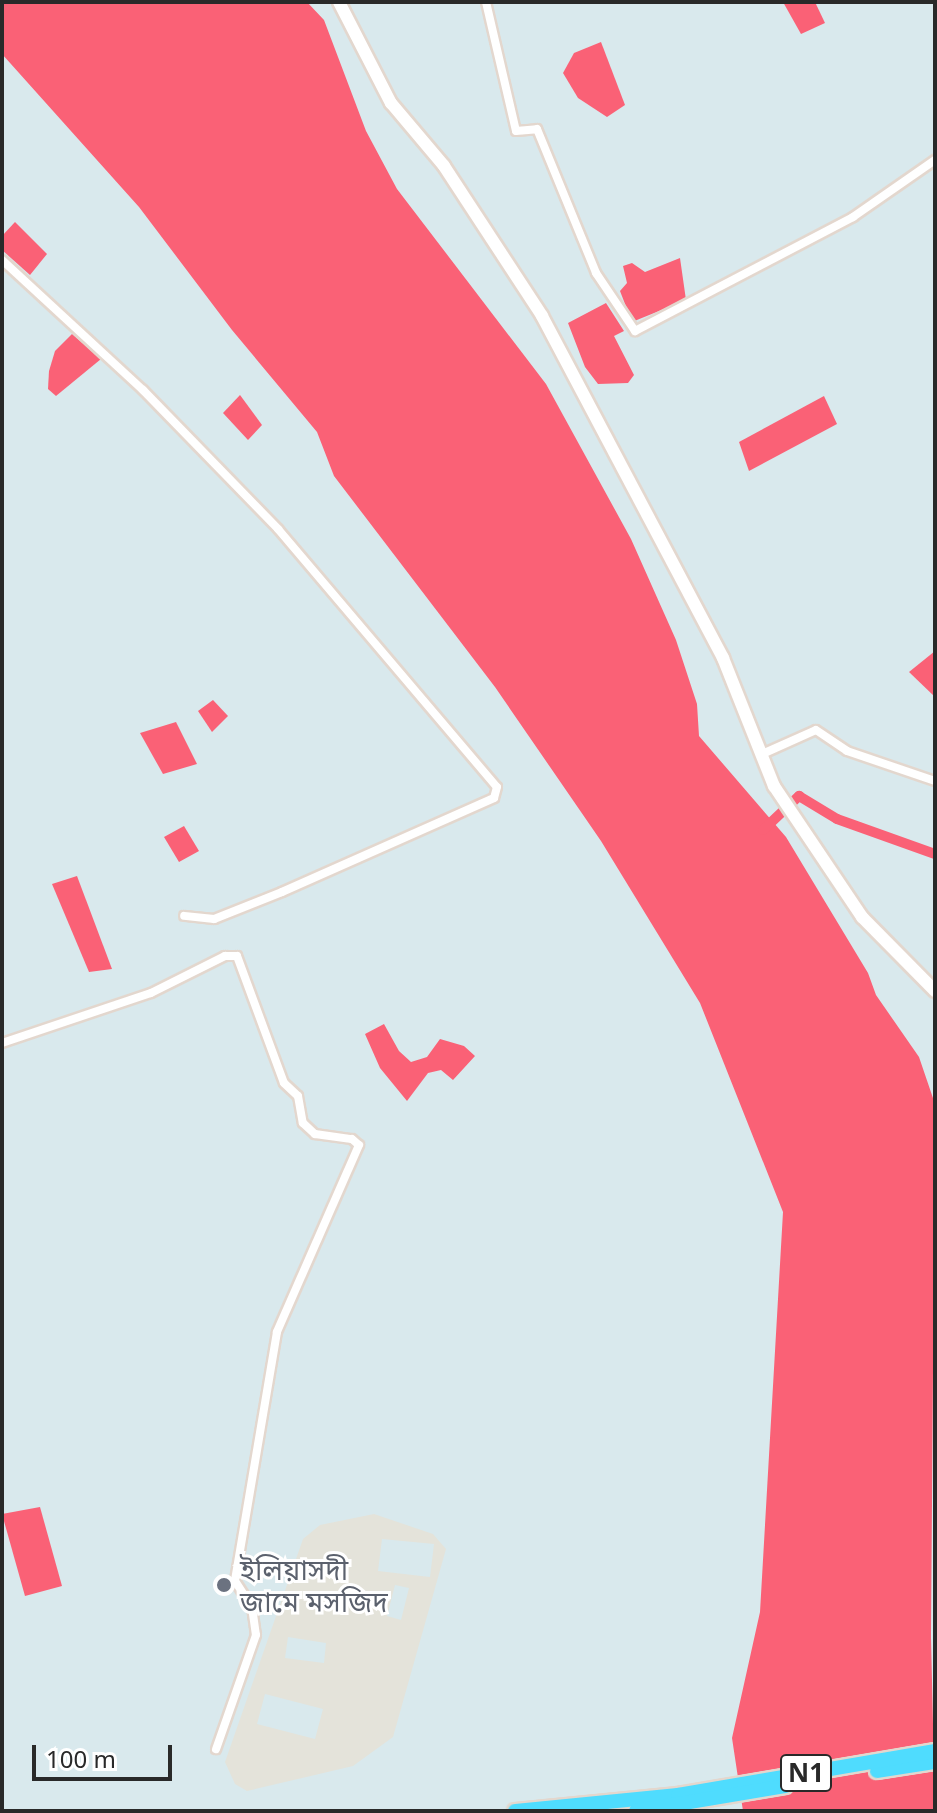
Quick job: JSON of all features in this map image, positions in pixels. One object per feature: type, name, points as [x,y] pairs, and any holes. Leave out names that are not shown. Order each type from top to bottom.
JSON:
[{"type":"highway","name":"N1","points":[[636,1811],[678,1800],[935,1751]]},
{"type":"highway","name":"N1","points":[[515,1811],[678,1800],[935,1762]]},
{"type":"main road","points":[[339,2],[391,103],[444,166],[542,316],[695,611],[723,658],[774,786],[862,917],[935,991]]},
{"type":"street","points":[[486,2],[516,131],[537,129],[596,273],[635,331],[853,217],[935,160]]},
{"type":"street","points":[[2,260],[143,390],[278,529],[497,787],[494,798],[282,892],[214,919],[184,916]]},
{"type":"street","points":[[760,755],[816,730],[847,751],[935,781]]},
{"type":"street","points":[[2,1043],[151,993],[225,956],[237,956],[284,1083],[298,1096],[303,1123],[315,1134],[352,1139],[359,1145],[277,1332],[235,1581],[252,1607],[256,1635],[216,1749]]},
{"type":"shaded area","points":[[2,2],[307,2],[324,20],[366,131],[397,189],[546,384],[631,539],[676,640],[697,704],[699,736],[786,837],[868,973],[876,995],[919,1057],[935,1104],[931,1637],[935,1811],[743,1811],[732,1738],[760,1612],[783,1212],[700,1003],[601,841],[495,687],[334,476],[317,432],[232,330],[139,207],[2,54]]},
{"type":"shaded area","points":[[783,2],[815,2],[825,23],[801,34]]},
{"type":"shaded area","points":[[601,42],[625,105],[607,117],[578,98],[563,73],[574,53]]},
{"type":"shaded area","points":[[15,222],[47,254],[30,275],[2,250],[2,236]]},
{"type":"shaded area","points":[[680,258],[686,300],[632,322],[620,291],[627,283],[623,266],[632,263],[645,272]]},
{"type":"shaded area","points":[[606,303],[624,331],[614,336],[634,375],[628,383],[598,384],[585,367],[568,323]]},
{"type":"shaded area","points":[[72,334],[101,359],[56,396],[48,389],[49,371],[55,351]]},
{"type":"shaded area","points":[[240,395],[262,425],[248,440],[223,413]]},
{"type":"shaded area","points":[[824,396],[837,424],[749,471],[739,442]]},
{"type":"shaded area","points":[[935,651],[935,697],[909,672]]},
{"type":"shaded area","points":[[213,700],[228,716],[212,732],[198,711]]},
{"type":"shaded area","points":[[176,722],[197,764],[163,774],[140,733]]},
{"type":"shaded area","points":[[184,826],[199,851],[179,862],[164,837]]},
{"type":"shaded area","points":[[77,876],[112,969],[89,972],[52,884]]},
{"type":"shaded area","points":[[384,1024],[399,1051],[411,1062],[427,1057],[440,1039],[464,1046],[475,1056],[453,1080],[441,1070],[428,1073],[407,1101],[380,1068],[365,1034]]},
{"type":"shaded area","points":[[40,1507],[62,1586],[25,1596],[2,1514]]},
{"type":"shaded area","points":[[374,1514],[433,1534],[446,1549],[393,1737],[353,1766],[247,1791],[235,1784],[225,1762],[303,1539],[320,1525]],"holes":[[[382,1539],[434,1544],[430,1577],[378,1571]],[[395,1585],[409,1588],[401,1620],[387,1616]],[[288,1637],[326,1643],[324,1663],[285,1658]],[[265,1694],[323,1709],[315,1739],[257,1724]]]},
{"type":"waterway","points":[[763,830],[799,796],[837,819],[935,854]]},
{"type":"place","name":"ইলিয়াসদী জামে মসজিদ","points":[[224,1585]]}]
